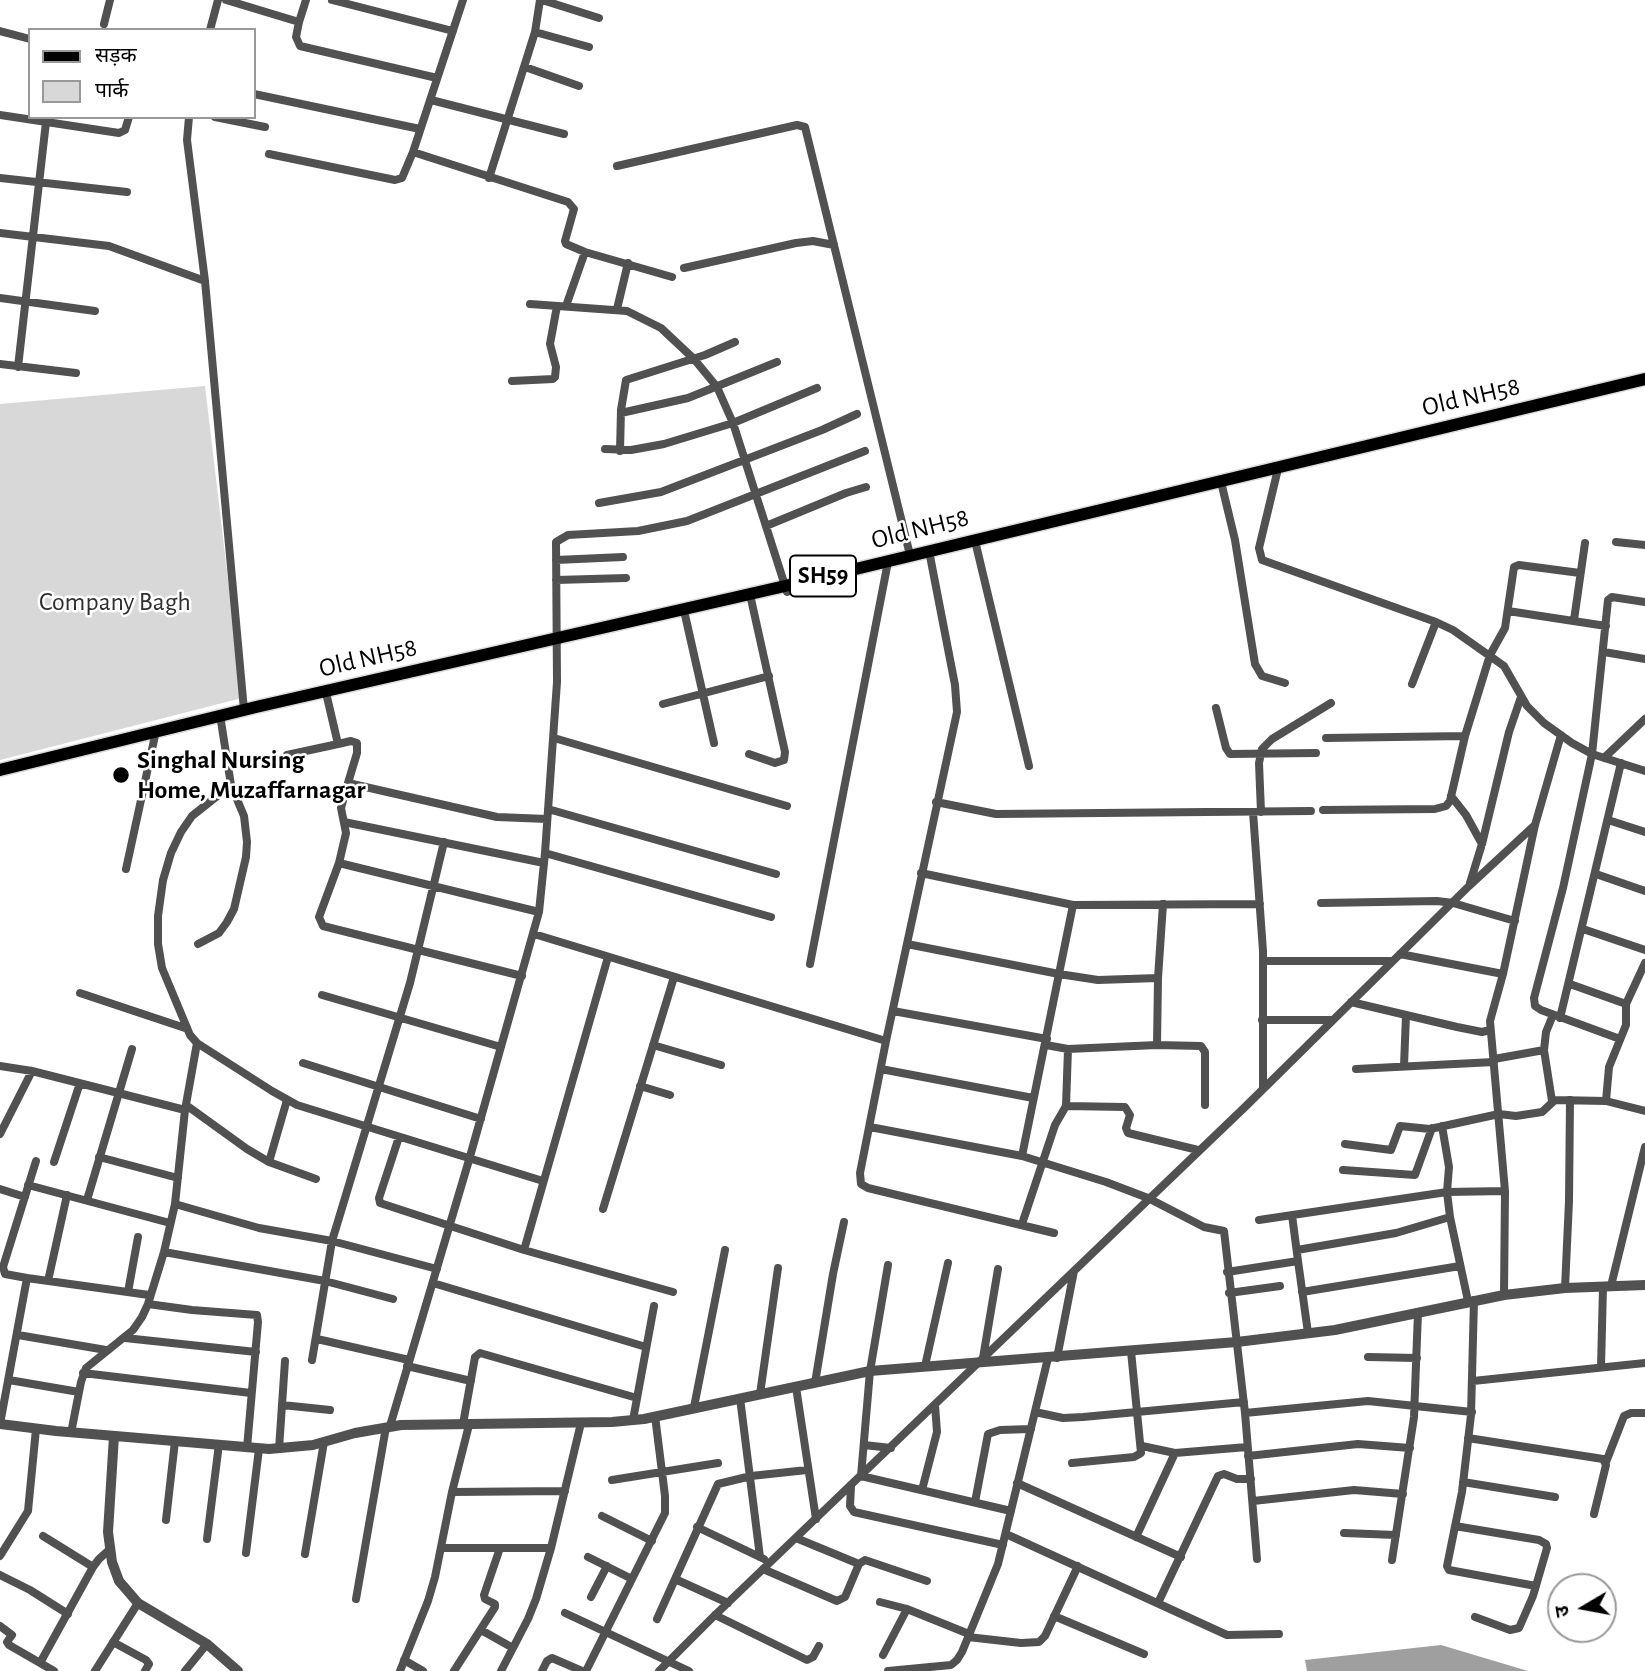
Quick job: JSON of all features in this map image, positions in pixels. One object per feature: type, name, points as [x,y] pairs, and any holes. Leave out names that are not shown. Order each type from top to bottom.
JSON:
[{"type":"main road","name":"Old NH58","points":[[0,770],[558,640],[887,567],[1645,379]]},
{"type":"main road","name":"Old NH58","points":[[558,640],[685,615],[910,555],[1645,386]]},
{"type":"main road","name":"Old NH58","points":[[220,719],[243,710],[320,696]]},
{"type":"main road","name":"Old NH58","points":[[0,777],[155,735]]},
{"type":"street","points":[[104,24],[110,0]]},
{"type":"street","points":[[211,28],[218,0]]},
{"type":"street","points":[[226,0],[299,22]]},
{"type":"street","points":[[306,0],[296,37],[300,46],[437,78]]},
{"type":"street","points":[[332,0],[453,31]]},
{"type":"street","points":[[269,154],[399,180],[404,175],[413,152],[463,0]]},
{"type":"street","points":[[489,178],[525,67],[541,0],[599,18]]},
{"type":"street","points":[[0,31],[28,38]]},
{"type":"street","points":[[535,32],[589,47]]},
{"type":"street","points":[[525,67],[579,86]]},
{"type":"street","points":[[256,94],[420,129]]},
{"type":"street","points":[[431,100],[564,134]]},
{"type":"street","points":[[0,114],[28,119]]},
{"type":"street","points":[[29,119],[119,133],[125,130],[128,119]]},
{"type":"street","points":[[189,119],[187,140],[205,281],[243,710]]},
{"type":"street","points":[[225,119],[265,127]]},
{"type":"street","points":[[18,366],[46,122]]},
{"type":"street","points":[[617,166],[801,125],[807,132],[910,555]]},
{"type":"street","points":[[413,152],[572,205],[574,209],[566,244],[584,252],[672,277]]},
{"type":"street","points":[[0,178],[127,192]]},
{"type":"street","points":[[0,233],[109,246],[205,281]]},
{"type":"street","points":[[684,268],[796,243],[813,241],[834,245]]},
{"type":"street","points":[[512,381],[555,377],[556,367],[550,344],[561,306],[584,252]]},
{"type":"street","points":[[617,309],[628,263]]},
{"type":"street","points":[[0,298],[95,311]]},
{"type":"street","points":[[530,304],[627,311],[661,328],[694,359],[717,387],[733,422],[786,589]]},
{"type":"street","points":[[620,451],[621,413],[626,380],[694,359],[734,342]]},
{"type":"street","points":[[621,413],[688,398],[777,362]]},
{"type":"street","points":[[0,364],[76,373]]},
{"type":"street","points":[[605,449],[620,451],[664,444],[733,422],[817,388]]},
{"type":"street","points":[[599,503],[661,492],[857,414]]},
{"type":"street","points":[[356,1599],[388,1426],[450,1226],[539,912],[554,738],[558,640],[556,542],[564,537],[660,528],[687,521],[865,451]]},
{"type":"street","points":[[1277,470],[1259,548],[1262,560],[1454,630],[1504,666],[1535,716],[1592,754],[1645,771]]},
{"type":"street","points":[[1222,486],[1237,554],[1255,664],[1262,676],[1285,683]]},
{"type":"street","points":[[766,527],[866,487]]},
{"type":"street","points":[[1616,542],[1645,545]]},
{"type":"street","points":[[1574,620],[1585,543]]},
{"type":"street","points":[[976,545],[1029,766]]},
{"type":"street","points":[[930,556],[957,699],[957,712],[881,1069],[860,1173],[861,1184],[1054,1233]]},
{"type":"street","points":[[556,559],[623,557]]},
{"type":"street","points":[[1323,810],[1435,809],[1446,806],[1490,655],[1505,628],[1513,570],[1516,565],[1580,573]]},
{"type":"street","points":[[810,964],[887,567]]},
{"type":"street","points":[[556,580],[626,578]]},
{"type":"street","points":[[1620,1039],[1538,1008],[1534,998],[1563,888],[1592,754],[1610,597],[1645,602]]},
{"type":"street","points":[[749,754],[775,763],[783,761],[785,756],[751,599]]},
{"type":"street","points":[[1508,611],[1606,626]]},
{"type":"street","points":[[685,615],[715,743]]},
{"type":"street","points":[[1412,684],[1436,622]]},
{"type":"street","points":[[1604,652],[1645,659]]},
{"type":"street","points":[[663,704],[769,676]]},
{"type":"street","points":[[320,696],[338,744]]},
{"type":"street","points":[[1469,886],[1509,732],[1521,697]]},
{"type":"street","points":[[1263,1089],[1263,961],[1257,812],[1261,753],[1266,743],[1331,703]]},
{"type":"street","points":[[1216,708],[1227,752],[1316,752]]},
{"type":"street","points":[[198,944],[219,933],[227,922],[234,909],[246,857],[244,816],[231,785],[220,719]]},
{"type":"street","points":[[1604,758],[1645,719]]},
{"type":"street","points":[[126,869],[155,735]]},
{"type":"street","points":[[1504,1295],[1505,1191],[1490,1030],[1535,825],[1561,735]]},
{"type":"street","points":[[1326,738],[1465,736]]},
{"type":"street","points":[[554,738],[787,806]]},
{"type":"street","points":[[288,755],[351,741],[357,743],[357,753],[341,808],[346,833],[339,863],[319,917],[320,924],[326,928],[522,976]]},
{"type":"street","points":[[1552,1101],[1544,1050],[1546,1032],[1557,1016],[1570,984],[1621,763]]},
{"type":"street","points":[[348,783],[497,817],[547,819]]},
{"type":"street","points":[[231,785],[192,816],[171,853],[163,880],[158,916],[158,944],[162,968],[185,1028],[197,1043],[286,1100],[469,1160],[543,1181]]},
{"type":"street","points":[[1451,796],[1466,815],[1482,844]]},
{"type":"street","points":[[936,802],[996,814],[1311,811]]},
{"type":"street","points":[[548,809],[776,874]]},
{"type":"street","points":[[1608,820],[1645,832]]},
{"type":"street","points":[[344,822],[544,863]]},
{"type":"street","points":[[659,1671],[1535,825]]},
{"type":"street","points":[[313,1360],[332,1241],[380,1087],[418,950],[444,842]]},
{"type":"street","points":[[545,853],[771,917]]},
{"type":"street","points":[[339,863],[539,912]]},
{"type":"street","points":[[921,873],[1073,905],[1260,904]]},
{"type":"street","points":[[1596,874],[1645,891]]},
{"type":"street","points":[[1321,903],[1453,903],[1515,920]]},
{"type":"street","points":[[1157,1045],[1163,904]]},
{"type":"street","points":[[1022,1156],[1073,905]]},
{"type":"street","points":[[1583,929],[1645,950]]},
{"type":"street","points":[[534,934],[887,1041]]},
{"type":"street","points":[[907,944],[1098,980],[1158,978]]},
{"type":"street","points":[[1400,954],[1503,974]]},
{"type":"street","points":[[524,1250],[608,957]]},
{"type":"street","points":[[1263,961],[1392,961]]},
{"type":"street","points":[[1606,1101],[1609,1067],[1626,1026],[1626,1004],[1645,963]]},
{"type":"street","points":[[603,1209],[674,976]]},
{"type":"street","points":[[1570,984],[1626,1004]]},
{"type":"street","points":[[80,993],[185,1028]]},
{"type":"street","points":[[323,995],[398,1019],[502,1047]]},
{"type":"street","points":[[1351,1002],[1482,1031],[1490,1030]]},
{"type":"street","points":[[893,1011],[1046,1042],[1068,1049],[1198,1045],[1203,1048],[1205,1105]]},
{"type":"street","points":[[1404,1066],[1406,1015]]},
{"type":"street","points":[[1262,1020],[1332,1020]]},
{"type":"street","points":[[71,1433],[83,1373],[106,1350],[125,1338],[138,1325],[164,1252],[175,1204],[185,1107],[197,1043]]},
{"type":"street","points":[[653,1045],[722,1065]]},
{"type":"street","points":[[87,1200],[132,1049]]},
{"type":"street","points":[[1022,1224],[1041,1162],[1055,1125],[1066,1107],[1068,1049]]},
{"type":"street","points":[[1356,1069],[1494,1061],[1544,1050]]},
{"type":"street","points":[[303,1063],[481,1119]]},
{"type":"street","points":[[0,1066],[185,1107],[268,1162],[316,1179]]},
{"type":"street","points":[[881,1069],[1033,1098]]},
{"type":"street","points":[[0,1134],[32,1071]]},
{"type":"street","points":[[54,1162],[80,1083]]},
{"type":"street","points":[[640,1086],[670,1095]]},
{"type":"street","points":[[268,1162],[286,1100]]},
{"type":"street","points":[[1565,1288],[1570,1100]]},
{"type":"street","points":[[1345,1144],[1391,1150],[1400,1126],[1432,1128],[1499,1114],[1516,1116],[1542,1112],[1552,1101],[1606,1101],[1645,1111]]},
{"type":"street","points":[[1066,1107],[1125,1107],[1130,1112],[1126,1128],[1128,1133],[1198,1150]]},
{"type":"street","points":[[1442,1126],[1449,1167],[1447,1192],[1450,1217],[1460,1266],[1471,1301],[1473,1381],[1463,1482],[1447,1562],[1449,1570],[1536,1586]]},
{"type":"street","points":[[870,1127],[1022,1156],[1106,1182],[1148,1198],[1204,1227],[1224,1231],[1229,1293],[1244,1402],[1257,1559]]},
{"type":"street","points":[[1343,1170],[1415,1175],[1432,1128]]},
{"type":"street","points":[[399,1137],[379,1198],[380,1203],[524,1250],[673,1292]]},
{"type":"street","points":[[1601,1367],[1607,1287],[1645,1152]]},
{"type":"street","points":[[99,1157],[178,1178]]},
{"type":"street","points":[[36,1161],[3,1268],[5,1274],[128,1292],[175,1308],[257,1315],[247,1448]]},
{"type":"street","points":[[29,1185],[170,1223]]},
{"type":"street","points":[[0,1189],[25,1197]]},
{"type":"street","points":[[1259,1220],[1447,1192],[1505,1191]]},
{"type":"street","points":[[48,1281],[67,1195]]},
{"type":"street","points":[[175,1204],[275,1232],[332,1241],[437,1269]]},
{"type":"street","points":[[1292,1215],[1308,1333]]},
{"type":"street","points":[[1297,1250],[1396,1233],[1450,1217]]},
{"type":"street","points":[[815,1383],[844,1222]]},
{"type":"street","points":[[128,1292],[138,1237]]},
{"type":"street","points":[[0,1241],[10,1244]]},
{"type":"street","points":[[694,1407],[725,1250]]},
{"type":"street","points":[[164,1252],[325,1281],[393,1299]]},
{"type":"street","points":[[1227,1272],[1298,1261]]},
{"type":"street","points":[[925,1366],[948,1263]]},
{"type":"street","points":[[861,1476],[870,1371],[888,1265]]},
{"type":"street","points":[[1302,1292],[1460,1266]]},
{"type":"street","points":[[760,1394],[778,1268]]},
{"type":"street","points":[[981,1361],[998,1269]]},
{"type":"street","points":[[888,1671],[954,1664],[969,1636],[998,1564],[1035,1412],[1075,1269]]},
{"type":"street","points":[[27,1278],[0,1424],[71,1433],[259,1449],[279,1449],[324,1442],[388,1426],[633,1420],[870,1371],[1237,1342],[1370,1324],[1504,1295],[1565,1288],[1645,1284]]},
{"type":"street","points":[[433,1283],[646,1347]]},
{"type":"street","points":[[1229,1293],[1280,1286]]},
{"type":"street","points":[[633,1420],[654,1306]]},
{"type":"street","points":[[1392,1560],[1415,1404],[1418,1312]]},
{"type":"street","points":[[18,1335],[106,1350]]},
{"type":"street","points":[[125,1338],[256,1352]]},
{"type":"street","points":[[317,1339],[471,1381]]},
{"type":"street","points":[[1072,1463],[1134,1457],[1141,1453],[1131,1351]]},
{"type":"street","points":[[400,1671],[428,1601],[441,1548],[466,1424],[475,1357],[480,1353],[637,1398]]},
{"type":"street","points":[[1368,1357],[1417,1358]]},
{"type":"street","points":[[279,1449],[285,1361]]},
{"type":"street","points":[[1473,1381],[1645,1363]]},
{"type":"street","points":[[83,1373],[251,1393]]},
{"type":"street","points":[[9,1380],[79,1392]]},
{"type":"street","points":[[796,1387],[816,1519]]},
{"type":"street","points":[[740,1398],[760,1557]]},
{"type":"street","points":[[1245,1413],[1387,1401],[1472,1412]]},
{"type":"street","points":[[1035,1412],[1063,1418],[1244,1402]]},
{"type":"street","points":[[282,1405],[330,1410]]},
{"type":"street","points":[[922,1490],[937,1432],[935,1405]]},
{"type":"street","points":[[1594,1514],[1606,1462],[1624,1416],[1645,1413]]},
{"type":"street","points":[[542,1671],[547,1661],[552,1658],[584,1671],[652,1541],[666,1506],[655,1416]]},
{"type":"street","points":[[500,1671],[536,1599],[581,1423]]},
{"type":"street","points":[[0,1556],[28,1511],[36,1429]]},
{"type":"street","points":[[975,1502],[988,1434],[1000,1430],[1031,1429]]},
{"type":"street","points":[[114,1436],[108,1506],[109,1550],[119,1581],[138,1602],[207,1644],[238,1671]]},
{"type":"street","points":[[1468,1438],[1579,1455],[1606,1462]]},
{"type":"street","points":[[166,1520],[175,1441]]},
{"type":"street","points":[[305,1554],[324,1442]]},
{"type":"street","points":[[207,1539],[219,1444]]},
{"type":"street","points":[[1248,1456],[1358,1444],[1410,1448]]},
{"type":"street","points":[[864,1445],[891,1448]]},
{"type":"street","points":[[1142,1446],[1175,1453],[1247,1447]]},
{"type":"street","points":[[246,1553],[259,1449]]},
{"type":"street","points":[[1136,1537],[1175,1453]]},
{"type":"street","points":[[612,1480],[718,1463]]},
{"type":"street","points":[[657,1619],[718,1485],[751,1476],[807,1470]]},
{"type":"street","points":[[1158,1603],[1219,1475],[1251,1479]]},
{"type":"street","points":[[861,1476],[1011,1511]]},
{"type":"street","points":[[1463,1482],[1555,1497]]},
{"type":"street","points":[[1017,1483],[1181,1557]]},
{"type":"street","points":[[851,1486],[850,1506],[854,1512],[1003,1545]]},
{"type":"street","points":[[1253,1501],[1354,1490],[1403,1494]]},
{"type":"street","points":[[452,1492],[565,1492]]},
{"type":"street","points":[[603,1516],[652,1541]]},
{"type":"street","points":[[1455,1526],[1543,1541],[1548,1551],[1526,1614],[1516,1630],[1475,1616]]},
{"type":"street","points":[[697,1527],[771,1562]]},
{"type":"street","points":[[1344,1532],[1396,1535]]},
{"type":"street","points":[[1006,1534],[1227,1636],[1279,1634]]},
{"type":"street","points":[[43,1536],[93,1567]]},
{"type":"street","points":[[796,1538],[859,1563]]},
{"type":"street","points":[[441,1548],[551,1548]]},
{"type":"street","points":[[454,1671],[495,1607],[484,1595],[500,1548]]},
{"type":"street","points":[[40,1663],[93,1567],[109,1550]]},
{"type":"street","points":[[588,1557],[632,1579]]},
{"type":"street","points":[[764,1569],[829,1600],[840,1601],[848,1591],[859,1563],[865,1560],[927,1581]]},
{"type":"street","points":[[590,1597],[607,1566]]},
{"type":"street","points":[[880,1602],[907,1609],[969,1636],[1021,1643],[1039,1642],[1045,1636],[1077,1566]]},
{"type":"street","points":[[0,1575],[68,1614]]},
{"type":"street","points":[[675,1579],[728,1603]]},
{"type":"street","points":[[95,1671],[138,1602]]},
{"type":"street","points":[[883,1654],[907,1609]]},
{"type":"street","points":[[565,1613],[689,1671]]},
{"type":"street","points":[[715,1615],[807,1660],[813,1657],[819,1646]]},
{"type":"street","points":[[1054,1616],[1144,1654]]},
{"type":"street","points":[[0,1626],[12,1635],[8,1644],[54,1671]]},
{"type":"street","points":[[481,1630],[513,1648]]},
{"type":"street","points":[[113,1642],[146,1660],[149,1664],[145,1671]]},
{"type":"street","points":[[185,1671],[207,1644]]},
{"type":"street","points":[[404,1660],[424,1671]]},
{"type":"green space","name":"Company Bagh","points":[[205,386],[242,698],[0,760],[0,404]]},
{"type":"shaded area","points":[[1441,1645],[1528,1671],[1307,1671],[1305,1660]]},
{"type":"place","name":"Singhal Nursing Home, Muzaffarnagar","points":[[121,775]]}]
